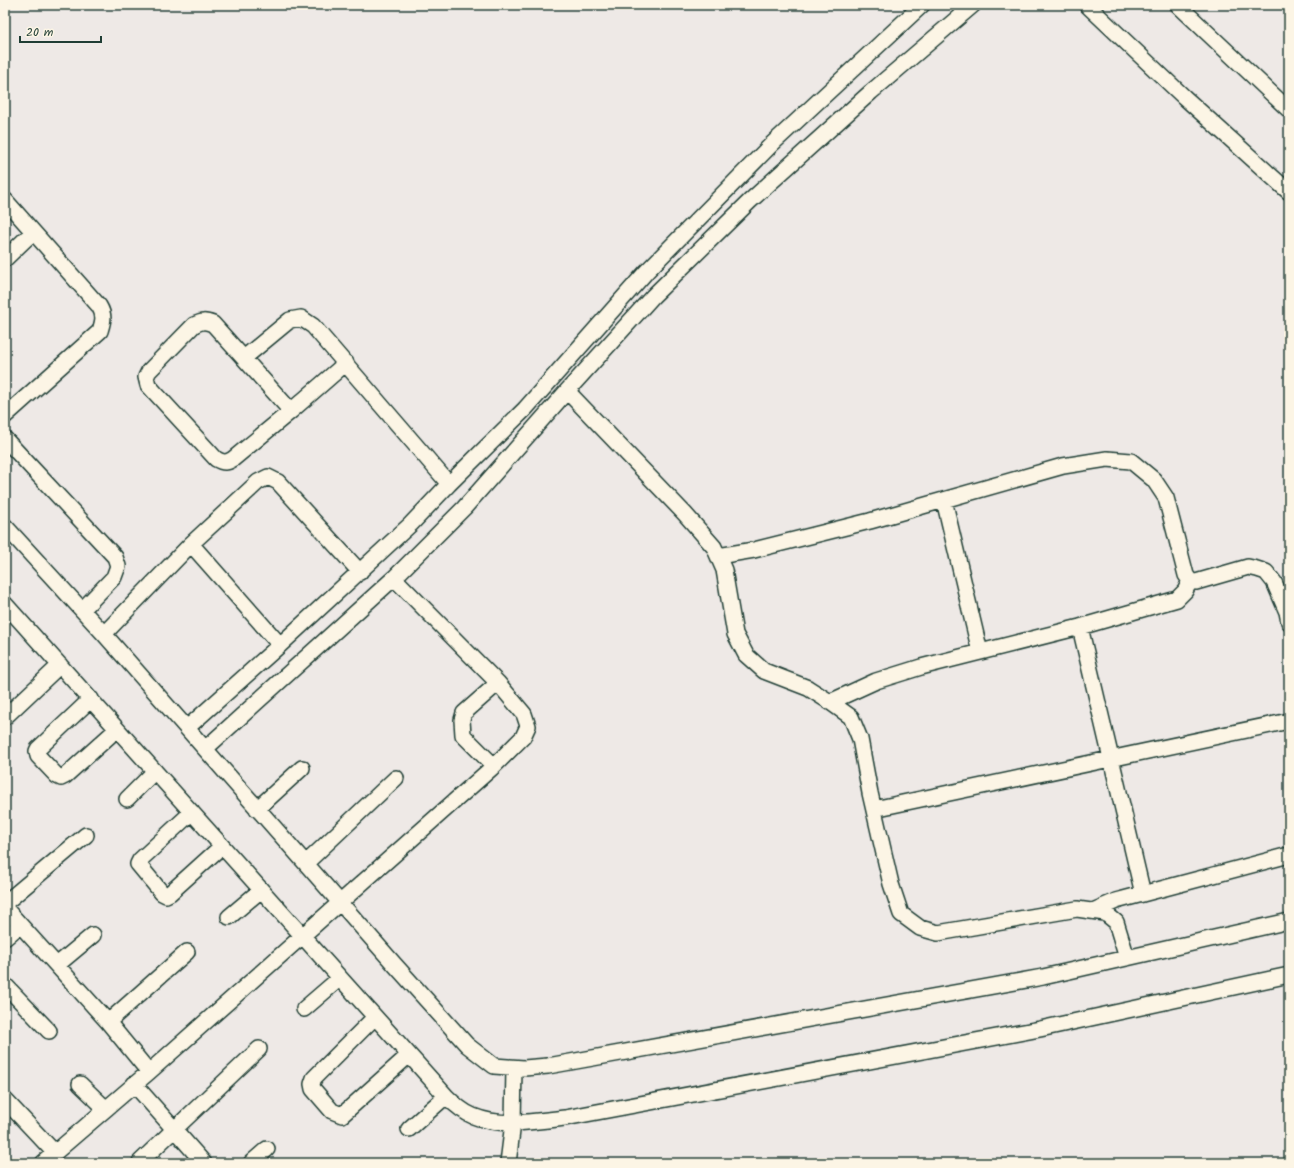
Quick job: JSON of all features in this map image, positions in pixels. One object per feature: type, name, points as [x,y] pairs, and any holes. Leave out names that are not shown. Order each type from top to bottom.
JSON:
[{"type":"lane","points":[[187,728],[280,645],[411,524],[525,409],[647,271],[772,144],[922,5]]},
{"type":"lane","points":[[205,749],[394,578],[464,508],[567,391],[654,296],[750,201],[871,92],[973,5]]},
{"type":"lane","points":[[1087,5],[1184,97],[1289,192]]},
{"type":"lane","points":[[1178,5],[1289,110]]},
{"type":"lane","points":[[5,200],[99,306],[103,313],[104,319],[100,331],[5,416]]},
{"type":"lane","points":[[5,260],[33,232]]},
{"type":"lane","points":[[244,358],[290,320],[300,318],[313,326],[449,484]]},
{"type":"lane","points":[[291,411],[213,324],[205,321],[194,325],[149,371],[146,377],[148,385],[216,459],[223,463],[233,459],[291,411],[346,363]]},
{"type":"lane","points":[[567,391],[685,514],[714,547],[724,570],[735,634],[746,655],[764,671],[808,688],[851,718],[860,739],[891,884],[901,914],[920,928],[938,933],[1078,909],[1105,913],[1116,922],[1127,958]]},
{"type":"lane","points":[[5,439],[115,557],[118,566],[114,578],[82,610]]},
{"type":"lane","points":[[718,556],[754,550],[870,521],[1063,466],[1107,459],[1131,461],[1154,480],[1166,498],[1186,575],[1190,580],[1196,582],[1248,567],[1266,572],[1274,582],[1287,612],[1289,622]]},
{"type":"lane","points":[[104,634],[191,544],[258,482],[268,477],[278,482],[360,572]]},
{"type":"lane","points":[[944,500],[980,652]]},
{"type":"lane","points":[[5,526],[104,634],[467,1045],[494,1066],[524,1068],[556,1064],[1043,977],[1289,921]]},
{"type":"lane","points":[[191,544],[280,645]]},
{"type":"lane","points":[[43,1163],[302,937],[494,766],[523,737],[528,726],[524,714],[498,683],[394,578]]},
{"type":"lane","points":[[830,702],[876,681],[921,666],[1080,627],[1177,599],[1185,591],[1190,580]]},
{"type":"lane","points":[[5,604],[446,1096],[456,1105],[473,1116],[493,1122],[513,1123],[565,1118],[1032,1030],[1289,975]]},
{"type":"lane","points":[[1080,627],[1143,894]]},
{"type":"lane","points":[[7,712],[60,665]]},
{"type":"lane","points":[[494,766],[463,735],[462,720],[464,713],[498,683]]},
{"type":"lane","points":[[91,699],[38,749],[38,756],[57,776],[61,778],[66,776],[117,729]]},
{"type":"lane","points":[[874,809],[1289,721]]},
{"type":"lane","points":[[257,809],[302,768]]},
{"type":"lane","points":[[127,799],[155,771]]},
{"type":"lane","points":[[306,863],[396,778]]},
{"type":"lane","points":[[192,812],[140,860],[138,864],[158,888],[166,895],[170,893],[222,846]]},
{"type":"lane","points":[[5,903],[86,835]]},
{"type":"lane","points":[[1093,911],[1116,901],[1289,855]]},
{"type":"lane","points":[[229,917],[261,890]]},
{"type":"lane","points":[[5,908],[108,1022],[149,1072]]},
{"type":"lane","points":[[5,938],[20,925]]},
{"type":"lane","points":[[57,966],[93,935]]},
{"type":"lane","points":[[108,1022],[187,952]]},
{"type":"lane","points":[[304,1009],[340,978]]},
{"type":"lane","points":[[5,985],[49,1031]]},
{"type":"lane","points":[[375,1017],[314,1078],[312,1084],[313,1089],[332,1111],[342,1115],[409,1055]]},
{"type":"lane","points":[[140,1162],[259,1049]]},
{"type":"lane","points":[[508,1163],[513,1123],[514,1068]]},
{"type":"lane","points":[[80,1084],[106,1109]]},
{"type":"lane","points":[[134,1084],[204,1163]]},
{"type":"lane","points":[[409,1130],[446,1096]]},
{"type":"lane","points":[[5,1100],[55,1152]]},
{"type":"lane","points":[[251,1163],[267,1149]]}]
